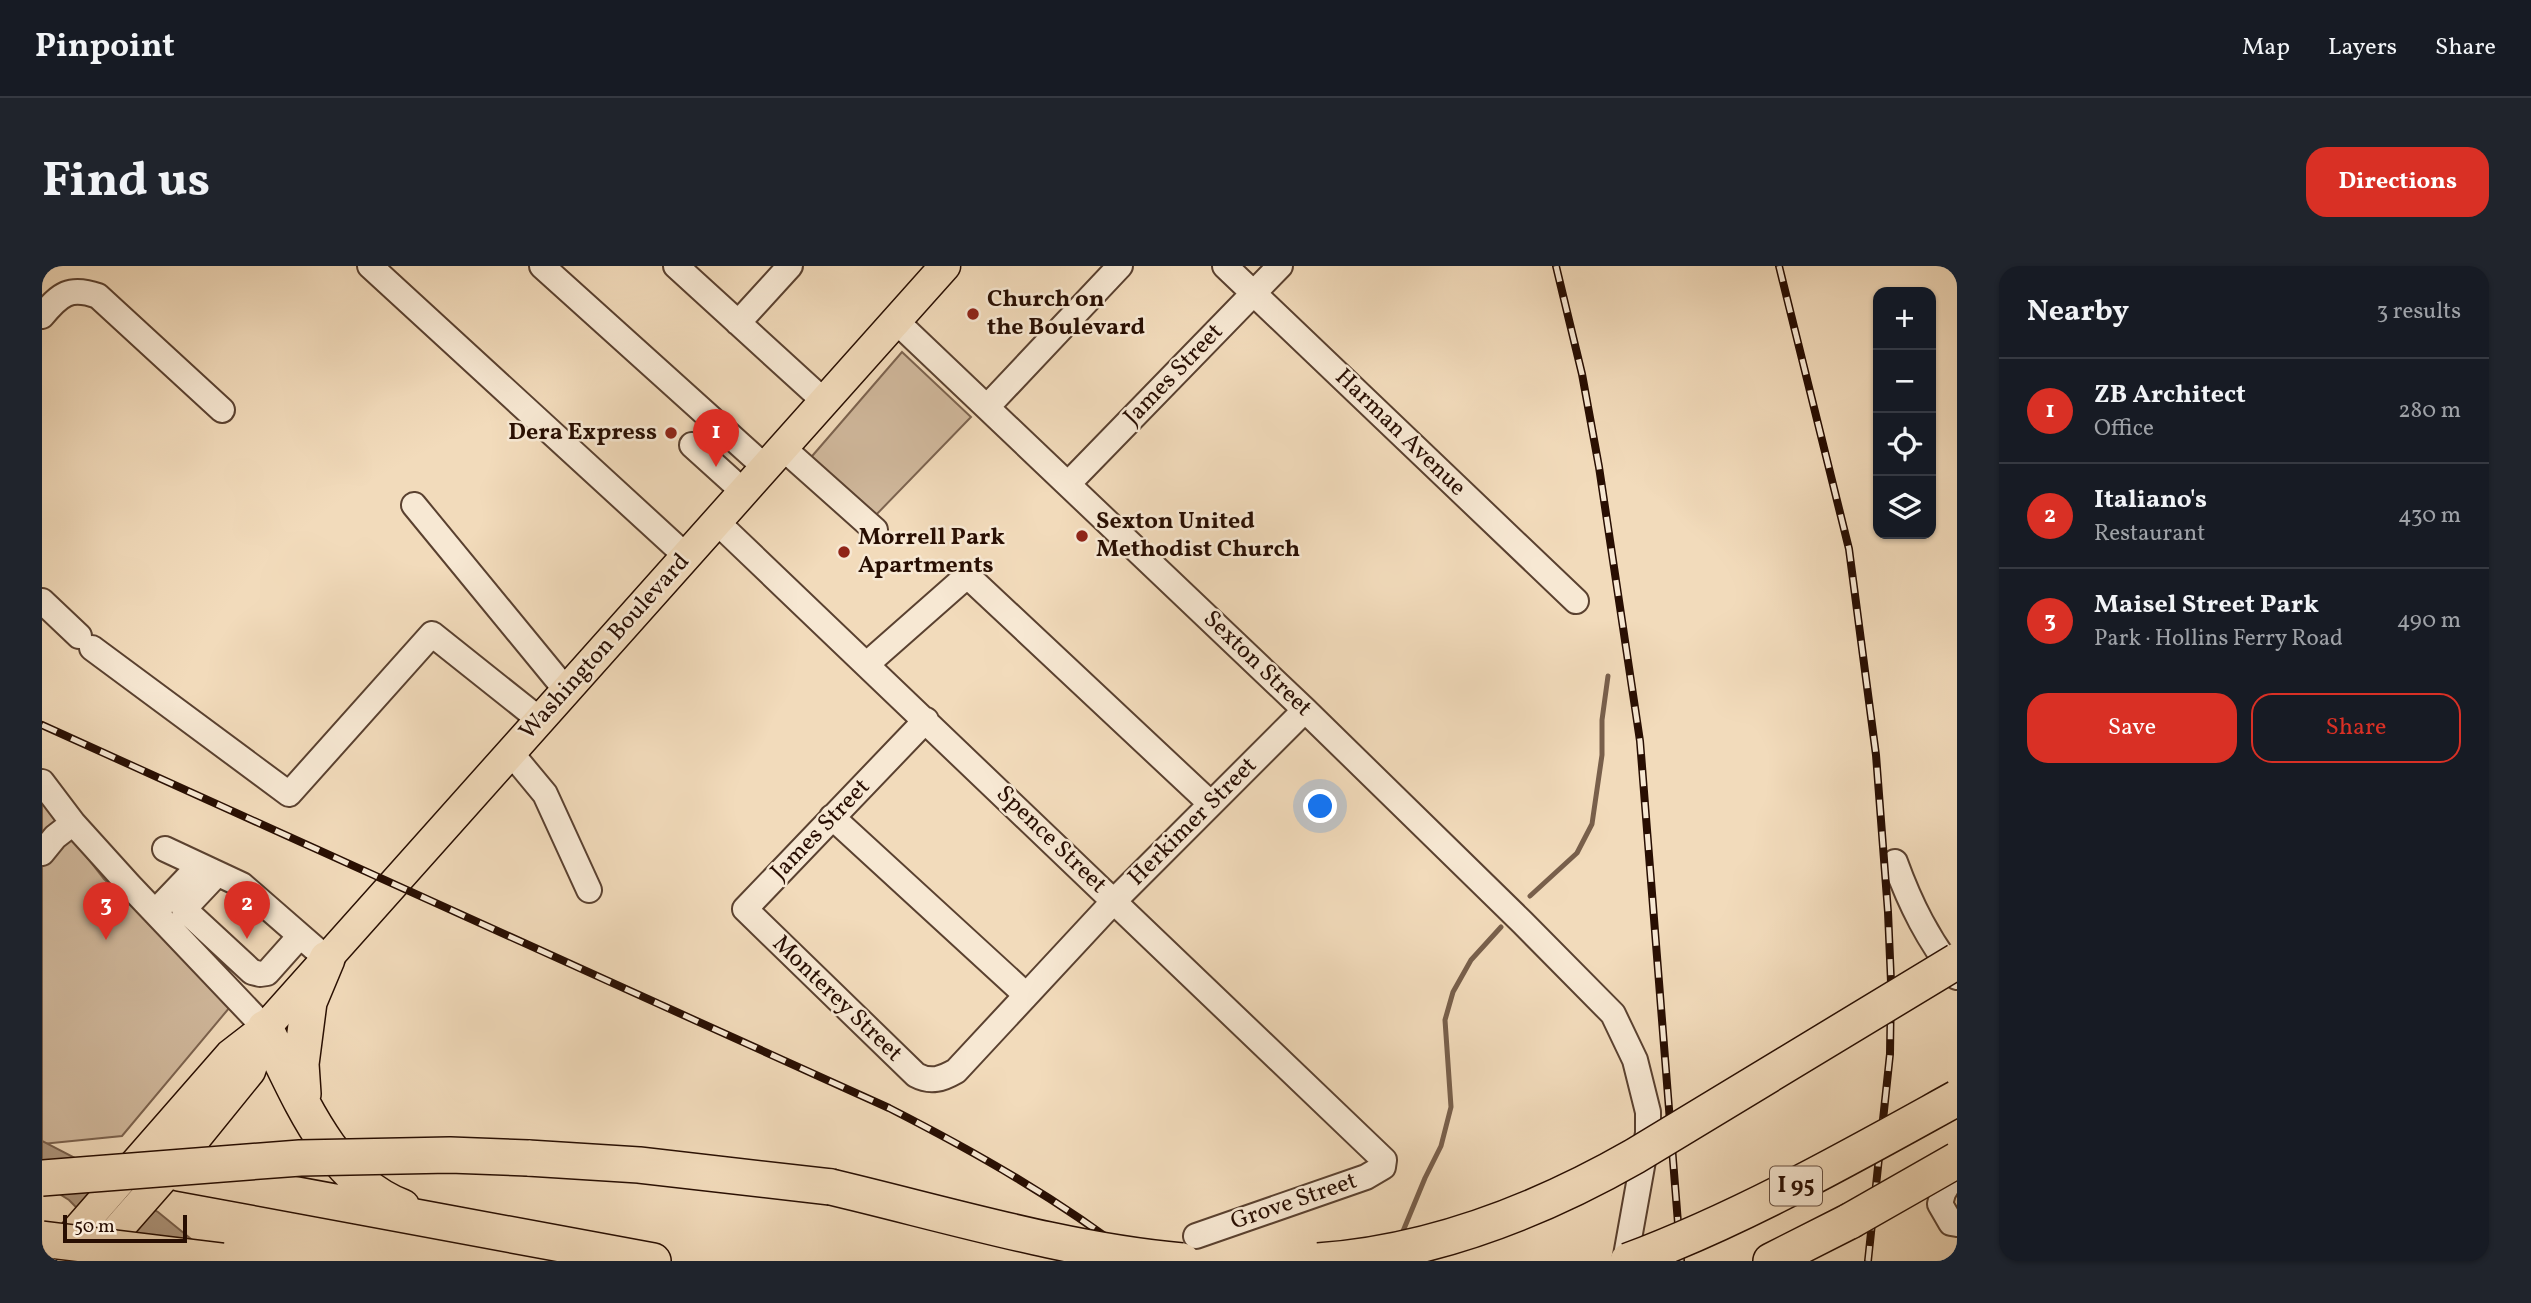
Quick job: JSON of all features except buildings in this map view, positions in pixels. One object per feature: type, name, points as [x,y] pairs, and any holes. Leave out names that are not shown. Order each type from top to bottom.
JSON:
[{"type":"highway","points":[[304,1104],[301,1064],[303,1036],[309,1002],[327,959]]},
{"type":"highway","points":[[1318,1261],[1394,1250],[1448,1238],[1500,1221],[1559,1196],[1635,1156],[1957,961]]},
{"type":"highway","points":[[265,1028],[304,1104],[334,1154],[362,1183],[390,1202],[438,1221]]},
{"type":"highway","name":"I 95","points":[[1627,1261],[1703,1231],[1773,1197],[1957,1098]]},
{"type":"highway","points":[[42,1178],[300,1158],[450,1155],[528,1158],[639,1165],[831,1187],[1062,1242],[1150,1258],[1189,1248]]},
{"type":"highway","name":"I 95","points":[[1770,1261],[1850,1221],[1957,1160]]},
{"type":"highway","points":[[1850,1221],[1957,1170]]},
{"type":"highway","points":[[147,1173],[438,1221],[653,1261]]},
{"type":"highway","points":[[51,1249],[222,1261]]},
{"type":"main road","name":"Washington Boulevard","points":[[51,1249],[147,1173],[250,1071],[265,1028],[945,266]]},
{"type":"main road","name":"Washington Boulevard","points":[[91,1261],[147,1173]]},
{"type":"street","points":[[370,266],[686,556]]},
{"type":"street","points":[[542,266],[774,458],[875,530]]},
{"type":"street","points":[[676,266],[824,401]]},
{"type":"street","points":[[738,323],[790,266]]},
{"type":"street","points":[[987,407],[1120,266]]},
{"type":"street","name":"Harman Avenue","points":[[1225,266],[1576,601]]},
{"type":"street","name":"James Street","points":[[1068,484],[1280,266]]},
{"type":"street","points":[[42,316],[55,300],[71,291],[84,291],[98,296],[222,410]]},
{"type":"street","name":"Sexton Street","points":[[896,321],[1305,710],[1613,1014],[1635,1060],[1648,1112],[1648,1133],[1627,1261]]},
{"type":"street","points":[[692,445],[744,492]]},
{"type":"street","points":[[415,505],[566,691]]},
{"type":"street","name":"Spence Street","points":[[717,522],[1384,1160]]},
{"type":"street","points":[[867,664],[960,582],[967,579],[974,581],[1211,804]]},
{"type":"street","points":[[42,601],[85,642],[289,794],[432,634],[540,720]]},
{"type":"street","name":"Herkimer Street","points":[[934,1080],[956,1071],[1114,901],[1305,710]]},
{"type":"street","name":"James Street","points":[[745,909],[926,720]]},
{"type":"street","points":[[511,753],[545,794],[589,890]]},
{"type":"street","points":[[42,782],[74,823],[252,972],[267,973],[300,936]]},
{"type":"street","points":[[832,817],[1026,995]]},
{"type":"street","points":[[42,853],[55,837],[74,823]]},
{"type":"street","points":[[165,849],[242,886],[327,959]]},
{"type":"street","points":[[1895,862],[1911,905],[1932,944],[1957,977]]},
{"type":"street","points":[[170,905],[208,870]]},
{"type":"street","points":[[170,905],[265,1028]]},
{"type":"street","name":"Monterey Street","points":[[745,909],[916,1075],[934,1080]]},
{"type":"street","name":"Grove Street","points":[[1189,1248],[1366,1177],[1383,1167],[1384,1160]]},
{"type":"street","points":[[1957,1170],[1943,1193],[1940,1204],[1951,1223],[1957,1224]]},
{"type":"shaded area","points":[[902,352],[971,417],[874,517],[807,462]]},
{"type":"shaded area","points":[[42,799],[104,879],[235,1001],[122,1136],[42,1144]]},
{"type":"shaded area","points":[[42,1141],[81,1161],[118,1189],[158,1212],[196,1243],[129,1261],[69,1200],[42,1183]]},
{"type":"waterway","points":[[1530,896],[1577,853],[1592,824],[1602,755],[1602,720],[1608,676]]},
{"type":"waterway","points":[[1401,1236],[1441,1146],[1451,1107],[1445,1020],[1453,992],[1471,960],[1501,927]]},
{"type":"railway","points":[[1556,266],[1582,374],[1599,467],[1640,741],[1681,1261]]},
{"type":"railway","points":[[1779,266],[1849,549],[1876,755],[1888,912],[1890,1054],[1868,1261]]},
{"type":"railway","points":[[42,725],[889,1108],[1017,1178],[1138,1261]]},
{"type":"place","name":"Church on the Boulevard","points":[[973,314]]},
{"type":"place","name":"Dera Express","points":[[671,433]]},
{"type":"place","name":"ZB Architect","points":[[716,467]]},
{"type":"place","name":"Sexton United Methodist Church","points":[[1082,536]]},
{"type":"place","name":"Morrell Park Apartments","points":[[844,552]]},
{"type":"place","name":"Italiano's","points":[[247,939]]},
{"type":"place","name":"Maisel Street Park","points":[[106,940]]}]
